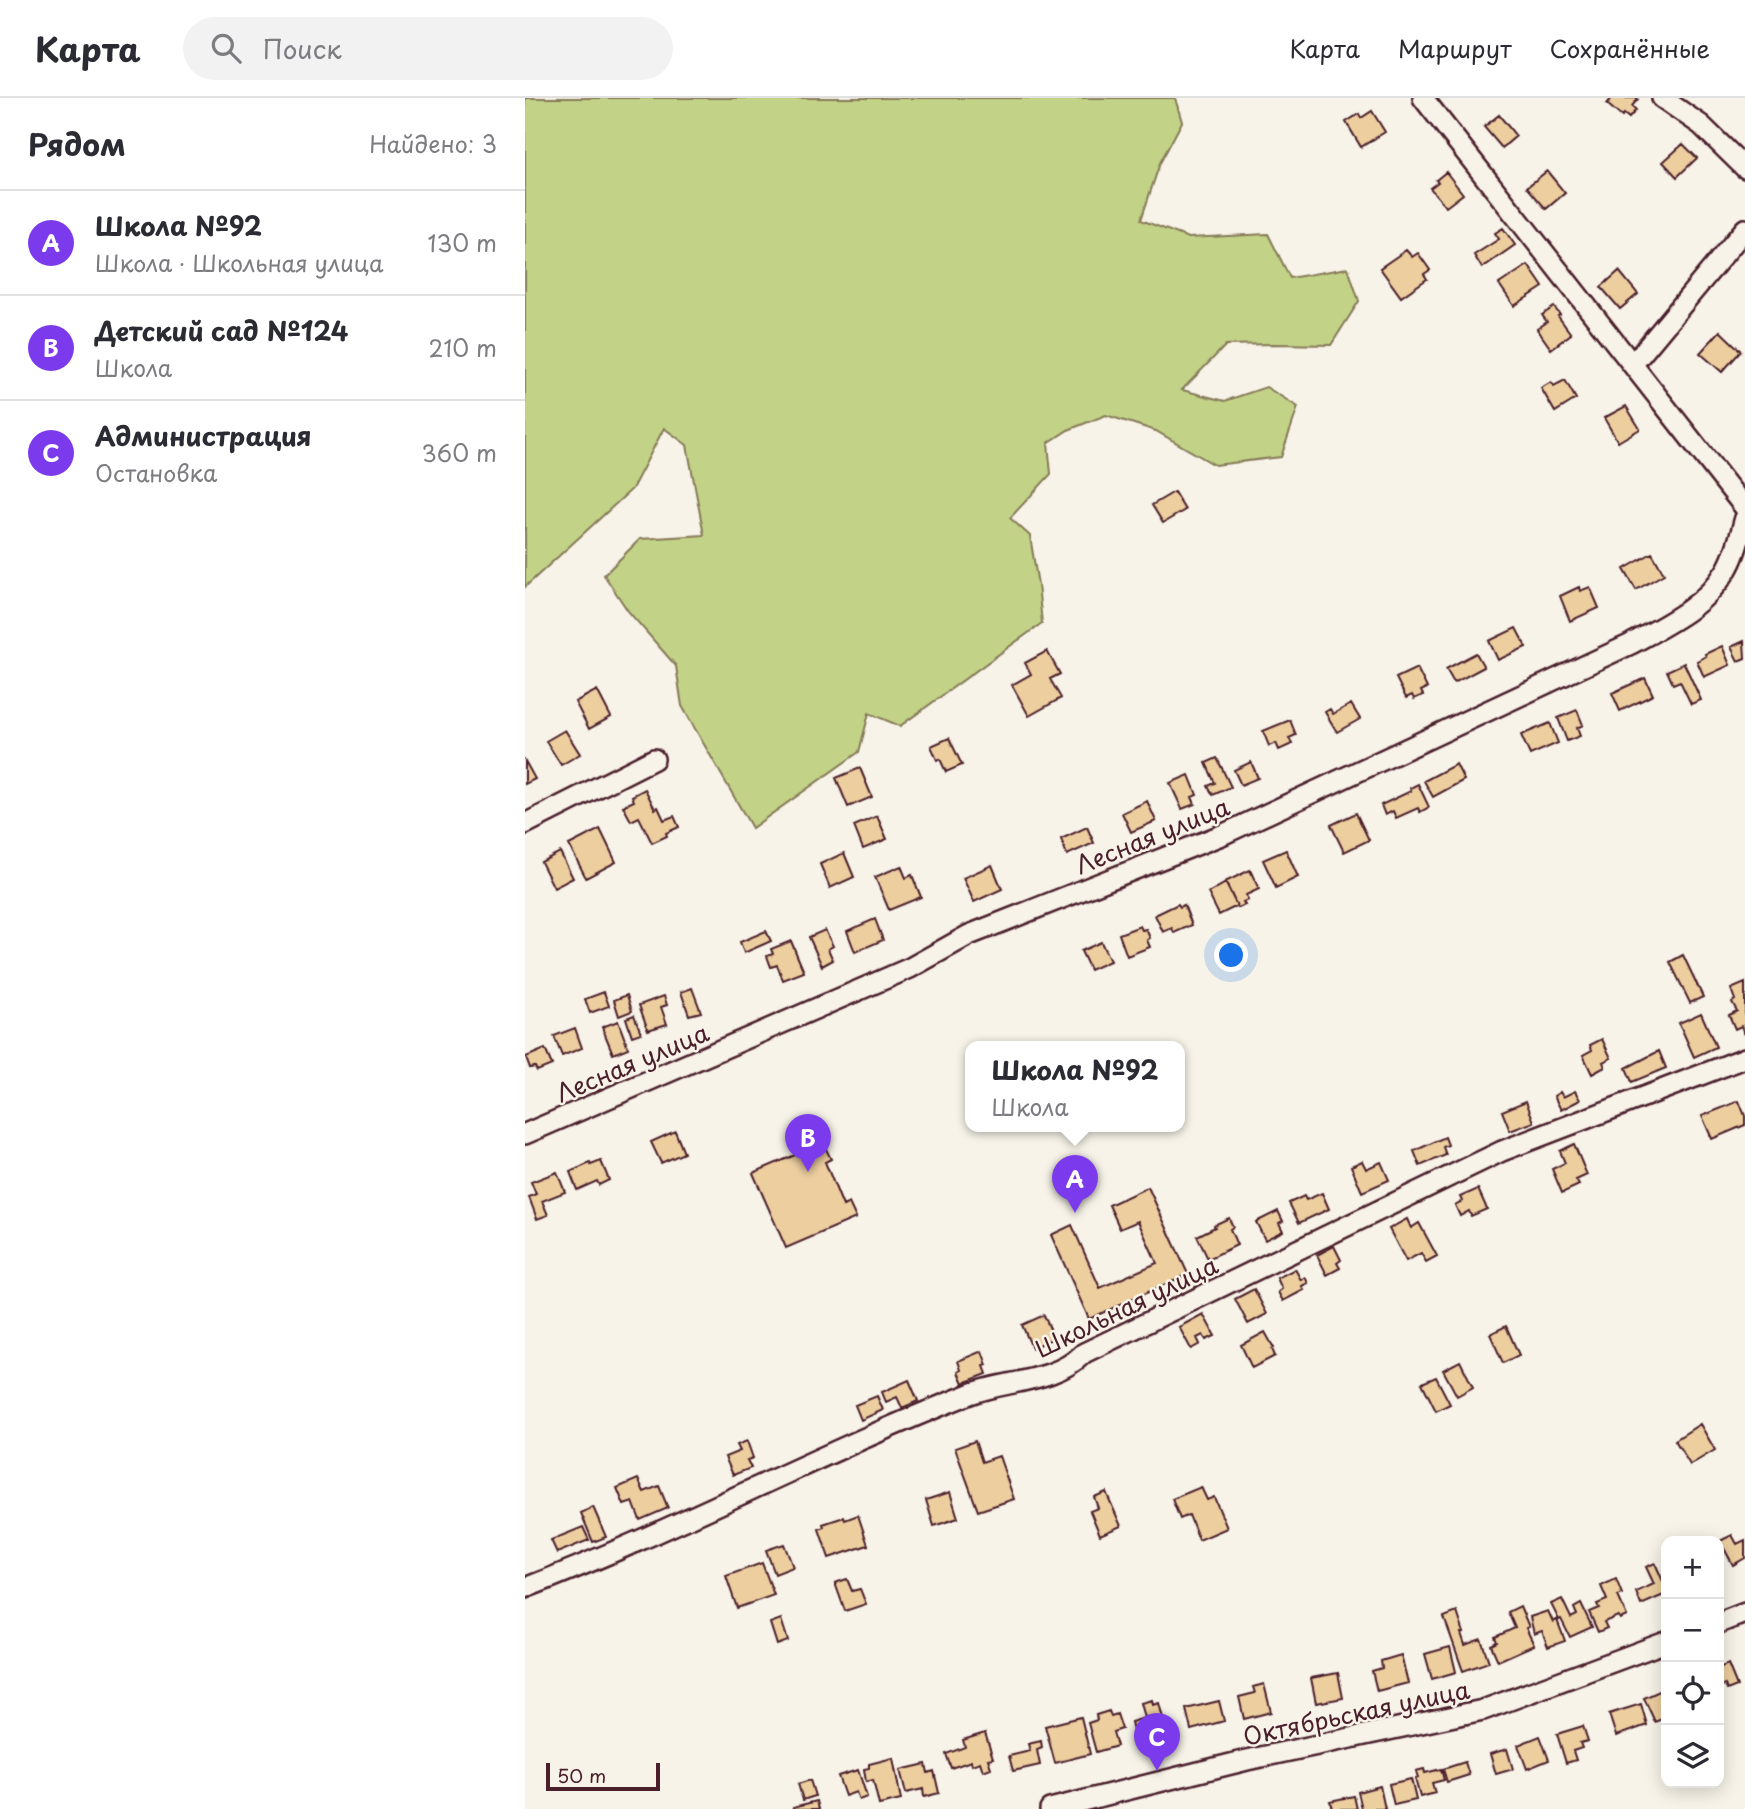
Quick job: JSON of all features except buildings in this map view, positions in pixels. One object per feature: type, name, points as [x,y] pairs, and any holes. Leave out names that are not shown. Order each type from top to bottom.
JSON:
[{"type":"street","points":[[1423,98],[1745,508]]},
{"type":"street","points":[[1662,98],[1701,125],[1745,168]]},
{"type":"street","points":[[1633,364],[1745,229]]},
{"type":"street","name":"Лесная улица","points":[[525,1134],[910,968],[969,935],[1224,834],[1631,644],[1688,612],[1711,592],[1728,568],[1745,518]]},
{"type":"street","points":[[525,824],[654,759]]},
{"type":"street","name":"Школьная улица","points":[[525,1588],[973,1393],[1037,1378],[1075,1362],[1084,1353],[1502,1152],[1745,1058]]},
{"type":"street","points":[[1724,1621],[1745,1613]]},
{"type":"street","name":"Октябрьская улица","points":[[1049,1809],[1247,1760],[1483,1710],[1661,1644]]},
{"type":"green space","points":[[525,98],[1175,98],[1182,122],[1160,163],[1141,220],[1188,238],[1268,234],[1290,278],[1348,268],[1359,301],[1331,345],[1226,345],[1182,390],[1225,401],[1266,387],[1298,407],[1281,457],[1215,465],[1156,431],[1106,415],[1068,430],[1048,443],[1051,474],[1010,518],[1030,536],[1042,623],[900,726],[869,713],[859,752],[752,828],[682,706],[676,666],[628,611],[604,575],[640,539],[704,535],[687,445],[664,428],[632,489],[525,587]]},
{"type":"place","name":"Детский сад №124","points":[[808,1172]]},
{"type":"place","name":"Школа №92","points":[[1075,1213]]},
{"type":"place","name":"Администрация","points":[[1157,1771]]}]
